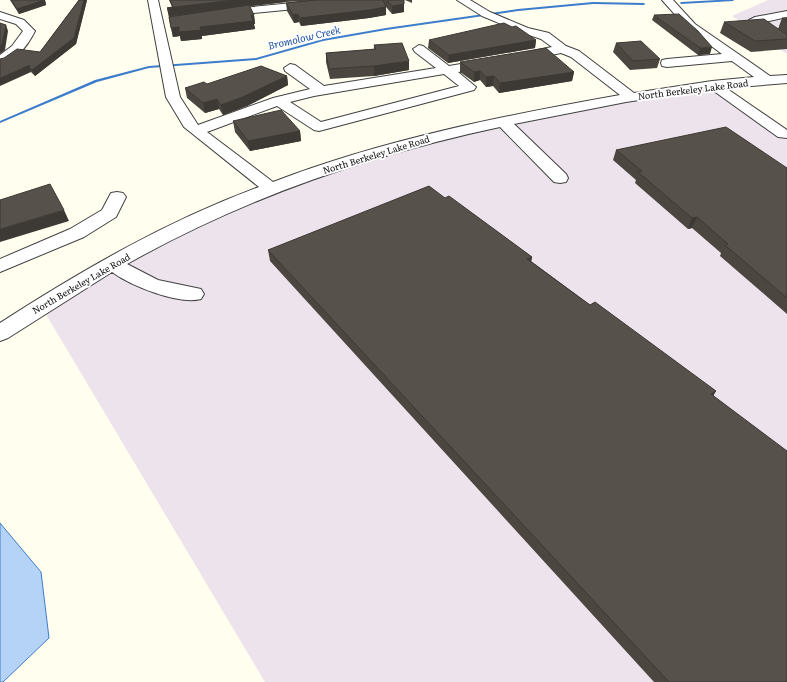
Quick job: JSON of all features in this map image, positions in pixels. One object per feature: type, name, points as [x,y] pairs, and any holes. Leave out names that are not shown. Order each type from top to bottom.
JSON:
[{"type":"street","points":[[154,0],[162,23],[173,98],[191,127],[271,188]]},
{"type":"street","points":[[209,15],[238,10],[356,0]]},
{"type":"street","points":[[462,0],[486,14],[524,30],[545,36],[562,49],[575,54],[583,67],[614,100]]},
{"type":"street","points":[[667,0],[691,26],[768,81]]},
{"type":"street","points":[[787,14],[755,20],[787,42]]},
{"type":"street","points":[[0,15],[20,22],[29,31],[24,42],[0,61]]},
{"type":"street","points":[[278,101],[319,127],[469,87],[419,49]]},
{"type":"street","points":[[196,131],[278,101],[320,90],[506,60],[562,49]]},
{"type":"street","points":[[562,49],[562,57],[569,63],[598,71],[631,97]]},
{"type":"street","points":[[667,63],[734,57]]},
{"type":"street","points":[[290,68],[320,90]]},
{"type":"street","name":"North Berkeley Lake Road","points":[[0,332],[112,263],[188,224],[271,188],[380,151],[455,131],[614,100],[714,85],[787,79]]},
{"type":"street","points":[[714,85],[783,134]]},
{"type":"street","points":[[503,121],[560,178]]},
{"type":"street","points":[[0,266],[77,233],[110,213],[117,197]]},
{"type":"street","points":[[112,263],[124,272],[154,288],[194,294]]},
{"type":"shaded area","points":[[768,0],[787,0],[787,54],[732,16]]},
{"type":"shaded area","points":[[714,85],[787,130],[787,682],[265,682],[41,306],[209,206],[476,126]]},
{"type":"water","points":[[0,523],[41,572],[49,638],[3,682],[0,682]]},
{"type":"building","points":[[11,0],[45,0],[17,9]]},
{"type":"building","points":[[79,0],[84,0],[74,38],[32,70],[29,67],[30,65],[0,78],[0,59],[17,49],[40,52]]},
{"type":"building","points":[[170,0],[235,0],[167,8],[173,7]]},
{"type":"building","points":[[316,0],[383,0],[386,7],[300,18],[298,14],[293,15],[286,3]]},
{"type":"building","points":[[387,0],[404,0],[404,4],[392,6]]},
{"type":"building","points":[[249,5],[254,15],[251,15],[253,21],[200,27],[201,30],[179,32],[179,27],[171,28],[169,17]]},
{"type":"building","points":[[679,14],[698,31],[712,47],[700,48],[654,15]]},
{"type":"building","points":[[764,19],[787,35],[787,39],[755,41],[724,22]]},
{"type":"building","points":[[0,23],[6,25],[2,44],[0,46]]},
{"type":"building","points":[[504,23],[512,27],[516,26],[536,40],[449,55],[429,40]]},
{"type":"building","points":[[641,41],[660,59],[633,61],[616,43]]},
{"type":"building","points":[[402,43],[409,61],[374,66],[329,69],[326,53],[376,49],[374,45]]},
{"type":"building","points":[[546,48],[574,72],[500,83],[494,76],[486,77],[480,71],[474,72],[460,62]]},
{"type":"building","points":[[261,66],[287,76],[245,96],[221,105],[217,99],[203,103],[185,88],[204,82],[207,84]]},
{"type":"building","points":[[281,110],[300,131],[248,141],[233,121]]},
{"type":"building","points":[[726,127],[787,168],[787,298],[725,245],[728,244],[697,217],[692,218],[638,172],[642,171],[616,150]]},
{"type":"building","points":[[50,184],[64,210],[0,229],[0,200]]},
{"type":"building","points":[[429,186],[445,198],[449,196],[532,257],[527,259],[590,305],[595,302],[716,391],[711,394],[787,451],[787,682],[669,682],[268,250]]},
{"type":"waterway","name":"Bromolow Creek","points":[[681,3],[733,0]]},
{"type":"waterway","name":"Bromolow Creek","points":[[0,122],[96,81],[149,67],[256,59],[323,40],[386,29],[518,10],[593,3],[644,4]]}]
